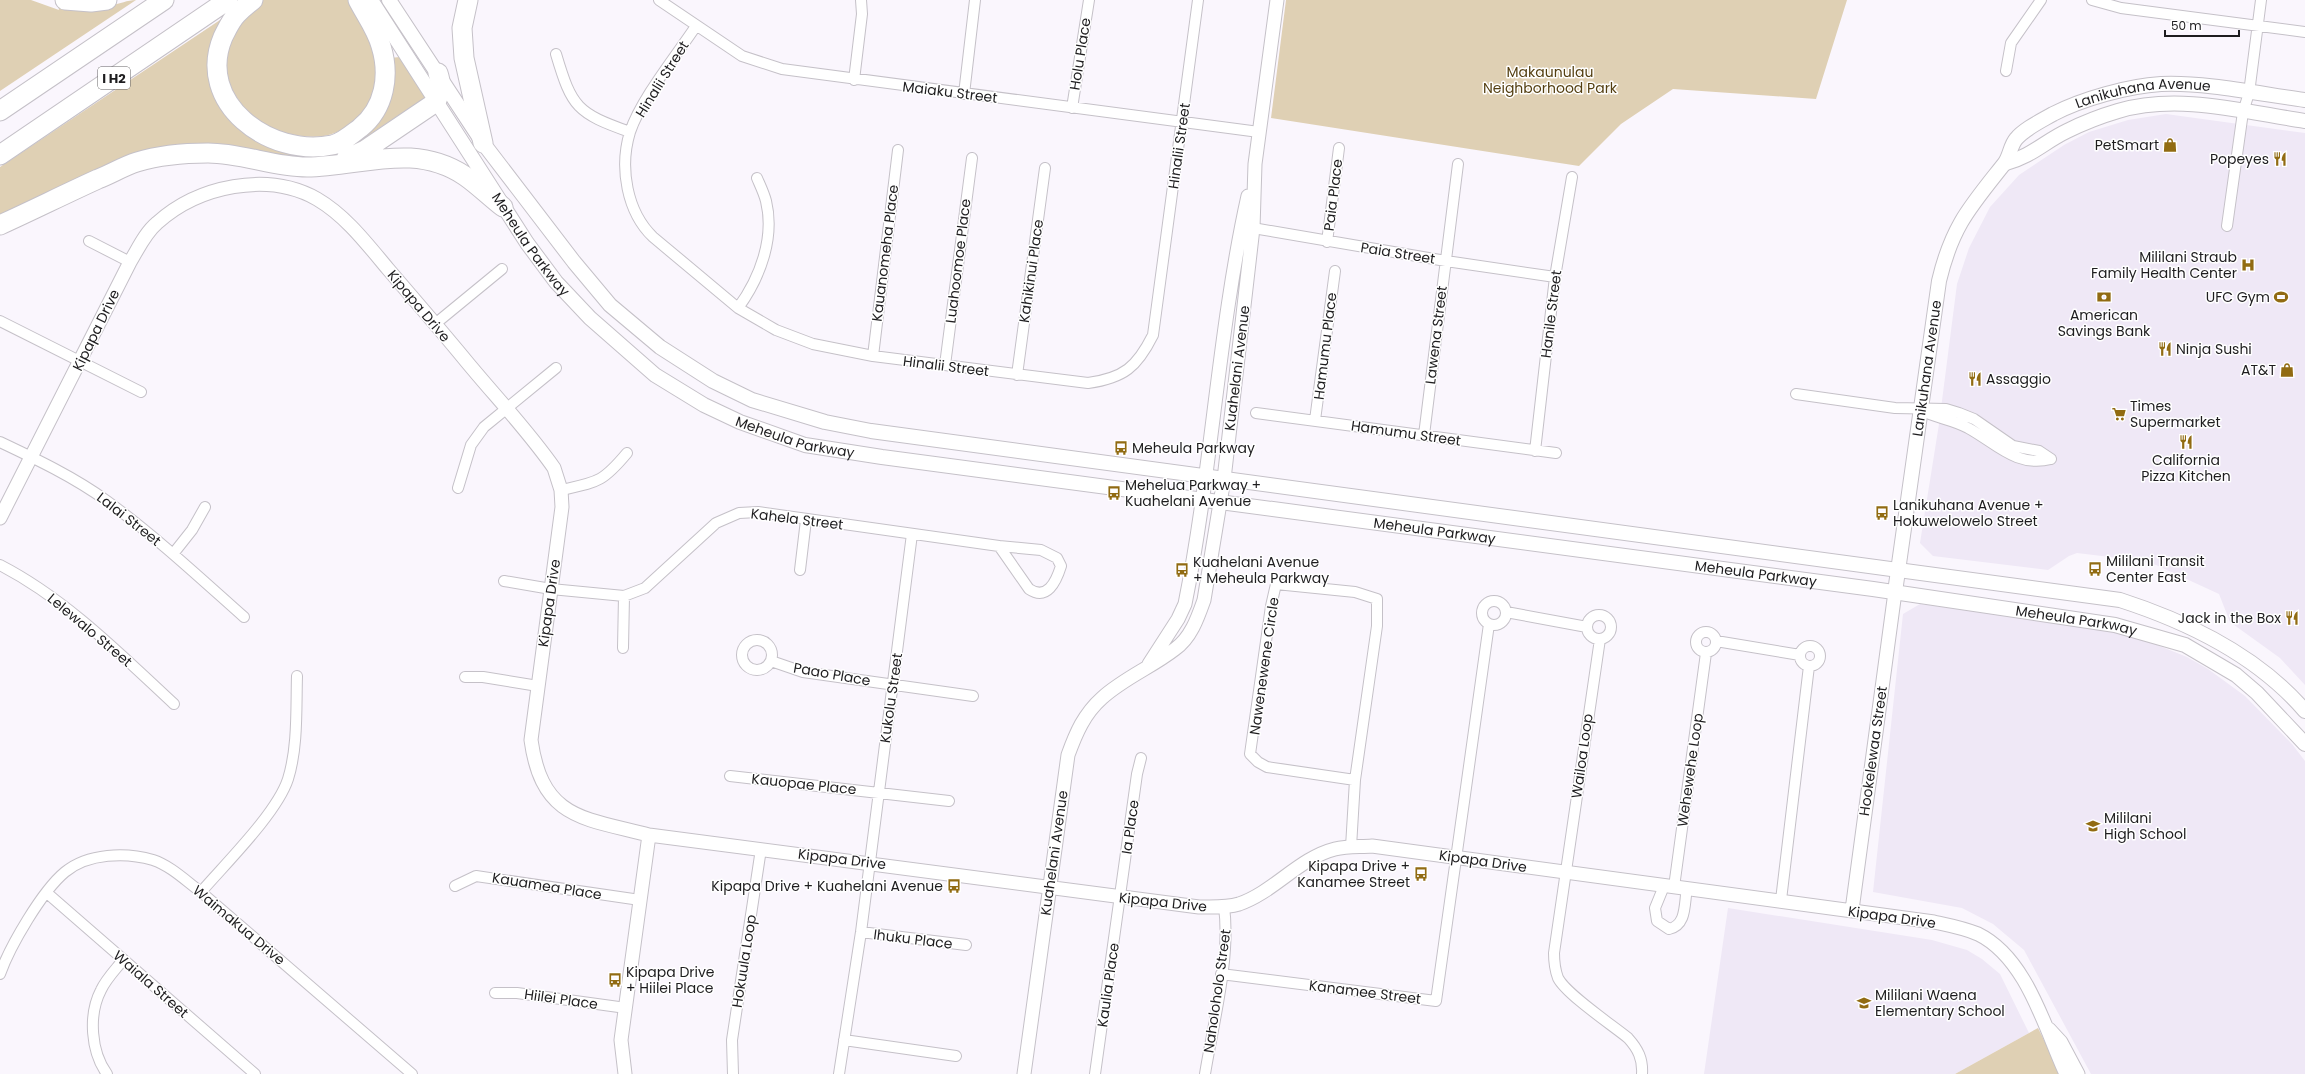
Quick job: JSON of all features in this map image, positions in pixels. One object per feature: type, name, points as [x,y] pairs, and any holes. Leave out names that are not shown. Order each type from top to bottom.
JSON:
[{"type":"highway","points":[[65,0],[91,2],[106,0]]},
{"type":"highway","name":"I H2","points":[[0,111],[164,0]]},
{"type":"highway","name":"I H2","points":[[0,155],[228,0]]},
{"type":"highway","points":[[253,0],[236,14],[218,49],[217,70],[222,90],[230,106],[247,124],[280,143],[296,146],[333,145],[350,136],[367,122],[378,107],[385,88],[385,65],[381,45],[358,0]]},
{"type":"highway","points":[[468,0],[462,28],[464,58],[483,143]]},
{"type":"highway","points":[[323,166],[344,160],[365,150],[436,102],[441,88],[438,73]]},
{"type":"highway","points":[[0,225],[136,162],[171,154],[210,153],[284,166],[323,166],[361,163],[387,157],[422,158],[442,164],[465,176],[503,206]]},
{"type":"main road","name":"Meheula Parkway","points":[[370,0],[503,206],[556,282],[590,318],[655,375],[704,405],[740,422],[805,445],[1221,503],[1895,592],[2115,624],[2185,645],[2236,675],[2257,693],[2305,744]]},
{"type":"main road","name":"Meheula Parkway","points":[[389,0],[483,143],[574,262],[610,305],[660,347],[713,381],[752,400],[825,422],[871,431],[1898,569],[1975,582],[2120,600],[2189,625],[2222,644],[2273,679],[2305,711]]},
{"type":"main road","name":"Lanikuhana Avenue","points":[[1895,592],[1920,410],[1939,281],[1944,257],[1956,228],[1968,209],[2006,163],[2015,140],[2039,122],[2069,106],[2118,92],[2160,84],[2190,85],[2305,100]]},
{"type":"main road","name":"Lanikuhana Avenue","points":[[2006,163],[2024,158],[2067,131],[2118,111],[2168,104],[2201,105],[2305,121]]},
{"type":"street","name":"Maiaku Street","points":[[659,0],[742,56],[762,64],[782,69],[854,80],[1259,132]]},
{"type":"street","points":[[854,80],[862,14],[861,0]]},
{"type":"street","points":[[964,94],[975,0]]},
{"type":"street","name":"Holu Place","points":[[1072,108],[1089,0]]},
{"type":"street","name":"Hinalii Street","points":[[696,26],[652,91],[630,132],[626,179],[630,201],[643,228],[738,308],[793,337],[831,349],[873,356],[1088,383],[1102,381],[1130,368],[1143,356],[1153,335],[1157,315],[1198,0]]},
{"type":"street","name":"Kuahelani Avenue","points":[[1024,1074],[1068,755],[1083,719],[1102,698],[1148,665],[1176,649],[1198,619],[1210,575],[1224,479],[1247,227],[1277,0]]},
{"type":"street","points":[[2006,71],[2011,43],[2042,0]]},
{"type":"street","points":[[2092,0],[2121,8],[2305,32]]},
{"type":"street","points":[[2227,226],[2243,112],[2249,93],[2261,0]]},
{"type":"street","points":[[556,54],[566,88],[581,109],[597,120],[630,132]]},
{"type":"street","name":"Paia Place","points":[[1327,242],[1339,148]]},
{"type":"street","name":"Kauanomeha Place","points":[[873,356],[898,150]]},
{"type":"street","name":"Luahoomoe Place","points":[[945,365],[972,158]]},
{"type":"street","name":"Lawena Street","points":[[1424,435],[1458,164]]},
{"type":"street","name":"Kahikinui Place","points":[[1017,375],[1045,168]]},
{"type":"street","name":"Hanile Street","points":[[1535,451],[1555,277],[1572,177]]},
{"type":"street","points":[[738,308],[749,293],[766,253],[768,220],[766,201],[757,178]]},
{"type":"street","name":"Kipapa Drive","points":[[0,518],[130,262],[144,238],[156,224],[192,199],[218,189],[266,185],[290,190],[316,198],[343,218],[436,324],[551,464],[560,490],[562,507],[531,740],[538,774],[553,799],[568,812],[587,820],[649,835],[869,862],[1049,889],[1199,907],[1224,907],[1239,904],[1258,895],[1310,860],[1334,849],[1372,846],[1456,856],[1565,873],[1781,900],[1934,922],[1956,927],[1978,935],[1997,948],[2011,962],[2048,1028],[2061,1042],[2078,1074]]},
{"type":"street","name":"Kuahelani Avenue","points":[[1148,665],[1178,619],[1185,604],[1205,476],[1227,305],[1247,227]]},
{"type":"street","name":"Paia Street","points":[[1247,227],[1446,262],[1555,277]]},
{"type":"street","points":[[89,241],[130,262]]},
{"type":"street","points":[[436,324],[502,269]]},
{"type":"street","name":"Hamumu Place","points":[[1316,420],[1335,271]]},
{"type":"street","points":[[0,321],[141,392]]},
{"type":"street","points":[[458,488],[471,445],[484,428],[505,408],[556,368]]},
{"type":"street","points":[[1796,394],[1920,410],[1946,409],[1974,419],[2013,446],[2040,451],[2051,459],[2040,462],[2018,459],[2002,451],[1968,427],[1920,410]]},
{"type":"street","name":"Hamumu Street","points":[[1256,413],[1556,454]]},
{"type":"street","name":"Lalai Street","points":[[0,442],[32,457],[106,500],[173,554],[244,617]]},
{"type":"street","points":[[560,490],[601,480],[612,471],[627,453]]},
{"type":"street","points":[[173,554],[192,530],[205,507]]},
{"type":"street","name":"Kahela Street","points":[[504,581],[551,589],[624,596],[646,588],[716,523],[728,516],[739,513],[758,512],[806,520],[999,546],[1041,550],[1057,558],[1061,566],[1058,575],[1048,590],[1042,594],[1036,594],[1029,589],[999,546]]},
{"type":"street","points":[[800,570],[806,520]]},
{"type":"street","name":"Kukolu Street","points":[[869,862],[894,684],[912,534]]},
{"type":"street","name":"Lelewalo Street","points":[[0,565],[30,581],[96,632],[174,704]]},
{"type":"street","name":"Nawenewene Circle","points":[[1351,847],[1355,780],[1377,626],[1377,599],[1355,592],[1276,584],[1271,606],[1250,754],[1258,762],[1267,767],[1355,780]]},
{"type":"street","name":"Hookelewaa Street","points":[[1852,910],[1895,592]]},
{"type":"street","points":[[623,648],[624,596]]},
{"type":"street","points":[[1490,602],[1498,602],[1505,608],[1506,612],[1502,622],[1496,625],[1489,624],[1482,616],[1482,610],[1486,604],[1490,602]]},
{"type":"street","points":[[1506,612],[1587,627],[1590,635],[1600,639]]},
{"type":"street","name":"Wailoa Loop","points":[[1565,873],[1600,639],[1606,636],[1610,630],[1608,620],[1600,615],[1596,615],[1588,621],[1587,627]]},
{"type":"street","points":[[1456,856],[1489,624]]},
{"type":"street","points":[[1703,632],[1709,632],[1714,636],[1716,641],[1713,650],[1706,653],[1701,651],[1696,646],[1698,635],[1703,632]]},
{"type":"street","points":[[1716,641],[1800,655]]},
{"type":"street","points":[[1808,646],[1816,648],[1819,659],[1817,663],[1809,666],[1802,662],[1800,655],[1803,649],[1808,646]]},
{"type":"street","name":"Wehewehe Loop","points":[[1675,887],[1706,653]]},
{"type":"street","name":"Paao Place","points":[[771,661],[803,672],[973,696]]},
{"type":"street","points":[[1781,900],[1809,666]]},
{"type":"street","points":[[201,892],[271,809],[288,779],[293,751],[297,676]]},
{"type":"street","points":[[465,677],[483,677],[538,686]]},
{"type":"street","name":"Ia Place","points":[[1120,897],[1137,774],[1141,758]]},
{"type":"street","name":"Kauopae Place","points":[[730,776],[949,801]]},
{"type":"street","points":[[625,1074],[621,1040],[649,835]]},
{"type":"street","name":"Hokuula Loop","points":[[733,1074],[732,1040],[761,849]]},
{"type":"street","name":"Waimakua Drive","points":[[0,974],[9,950],[47,893],[65,872],[76,866],[101,857],[119,856],[153,860],[169,868],[201,892],[412,1074]]},
{"type":"street","name":"Kanamee Street","points":[[1221,974],[1436,1000],[1456,856]]},
{"type":"street","points":[[839,1074],[861,932],[869,862]]},
{"type":"street","points":[[1565,873],[1554,954],[1554,966],[1558,979],[1568,990],[1628,1038],[1636,1047],[1642,1059],[1642,1074]]},
{"type":"street","name":"Kauamea Place","points":[[455,886],[476,876],[640,900]]},
{"type":"street","name":"Waiala Street","points":[[47,893],[255,1074]]},
{"type":"street","name":"Kaulia Place","points":[[1095,1074],[1120,897]]},
{"type":"street","name":"Naholoholo Street","points":[[1205,1074],[1227,927],[1224,907]]},
{"type":"street","name":"Ihuku Place","points":[[861,932],[966,945]]},
{"type":"street","points":[[107,1074],[100,1065],[93,1037],[95,1011],[100,991],[123,960]]},
{"type":"street","name":"Hiilei Place","points":[[495,993],[517,993],[626,1008]]},
{"type":"street","name":"Kipapa Drive","points":[[2048,1028],[2053,1047],[2066,1074]]},
{"type":"street","points":[[844,1040],[956,1056]]},
{"type":"shaded area","points":[[2166,114],[2305,133],[2305,685],[2280,658],[2230,622],[2219,594],[2156,565],[2143,561],[2077,553],[2069,556],[2048,570],[1933,556],[1920,543],[1939,424],[1957,284],[1969,248],[1990,207],[2019,175],[2064,145],[2089,132],[2128,120]]},
{"type":"shaded area","name":"Mililani High School","points":[[1920,604],[2059,621],[2137,637],[2187,657],[2208,669],[2245,696],[2292,744],[2305,761],[2305,1074],[2091,1074],[2024,950],[1993,924],[1962,908],[1873,892],[1903,614]]},
{"type":"shaded area","name":"Mililani Waena Elementary School","points":[[1728,908],[1932,940],[1967,950],[1982,959],[2000,974],[2029,1033],[1955,1074],[1704,1074]]},
{"type":"green space","points":[[0,0],[31,0],[59,10],[58,6],[91,7],[112,5],[136,0],[0,91]]},
{"type":"green space","points":[[261,0],[354,0],[382,66],[374,92],[368,105],[360,116],[351,124],[334,133],[316,137],[306,137],[274,131],[267,129],[262,125],[240,102],[230,85],[228,75],[227,66],[230,44],[243,20]]},
{"type":"green space","name":"Makaunulau Neighborhood Park","points":[[1286,0],[1847,0],[1816,99],[1673,89],[1621,124],[1579,166],[1271,118]]},
{"type":"green space","points":[[232,12],[211,65],[267,145],[358,139],[390,58],[400,57],[426,97],[357,143],[327,155],[300,157],[204,145],[0,220],[0,167]]},
{"type":"green space","points":[[2038,1028],[2061,1074],[1955,1074]]},
{"type":"place","name":"PetSmart","points":[[2170,145]]},
{"type":"place","name":"Popeyes","points":[[2280,159]]},
{"type":"place","name":"Mililani Straub Family Health Center","points":[[2248,265]]},
{"type":"place","name":"American Savings Bank","points":[[2104,297]]},
{"type":"place","name":"UFC Gym","points":[[2281,297]]},
{"type":"place","name":"Ninja Sushi","points":[[2165,349]]},
{"type":"place","name":"AT&T","points":[[2287,370]]},
{"type":"place","name":"Assaggio","points":[[1975,379]]},
{"type":"place","name":"Times Supermarket","points":[[2119,414]]},
{"type":"place","name":"California Pizza Kitchen","points":[[2186,442]]},
{"type":"place","name":"Meheula Parkway","points":[[1121,448]]},
{"type":"place","name":"Mehelua Parkway + Kuahelani Avenue","points":[[1114,493]]},
{"type":"place","name":"Lanikuhana Avenue + Hokuwelowelo Street","points":[[1882,513]]},
{"type":"place","name":"Mililani Transit Center East","points":[[2095,569]]},
{"type":"place","name":"Kuahelani Avenue + Meheula Parkway","points":[[1182,570]]},
{"type":"place","name":"Jack in the Box","points":[[2292,618]]},
{"type":"place","name":"Mililani High School","points":[[2093,826]]},
{"type":"place","name":"Kipapa Drive + Kanamee Street","points":[[1421,874]]},
{"type":"place","name":"Kipapa Drive + Kuahelani Avenue","points":[[954,886]]},
{"type":"place","name":"Kipapa Drive + Hiilei Place","points":[[615,980]]},
{"type":"place","name":"Mililani Waena Elementary School","points":[[1864,1003]]}]
